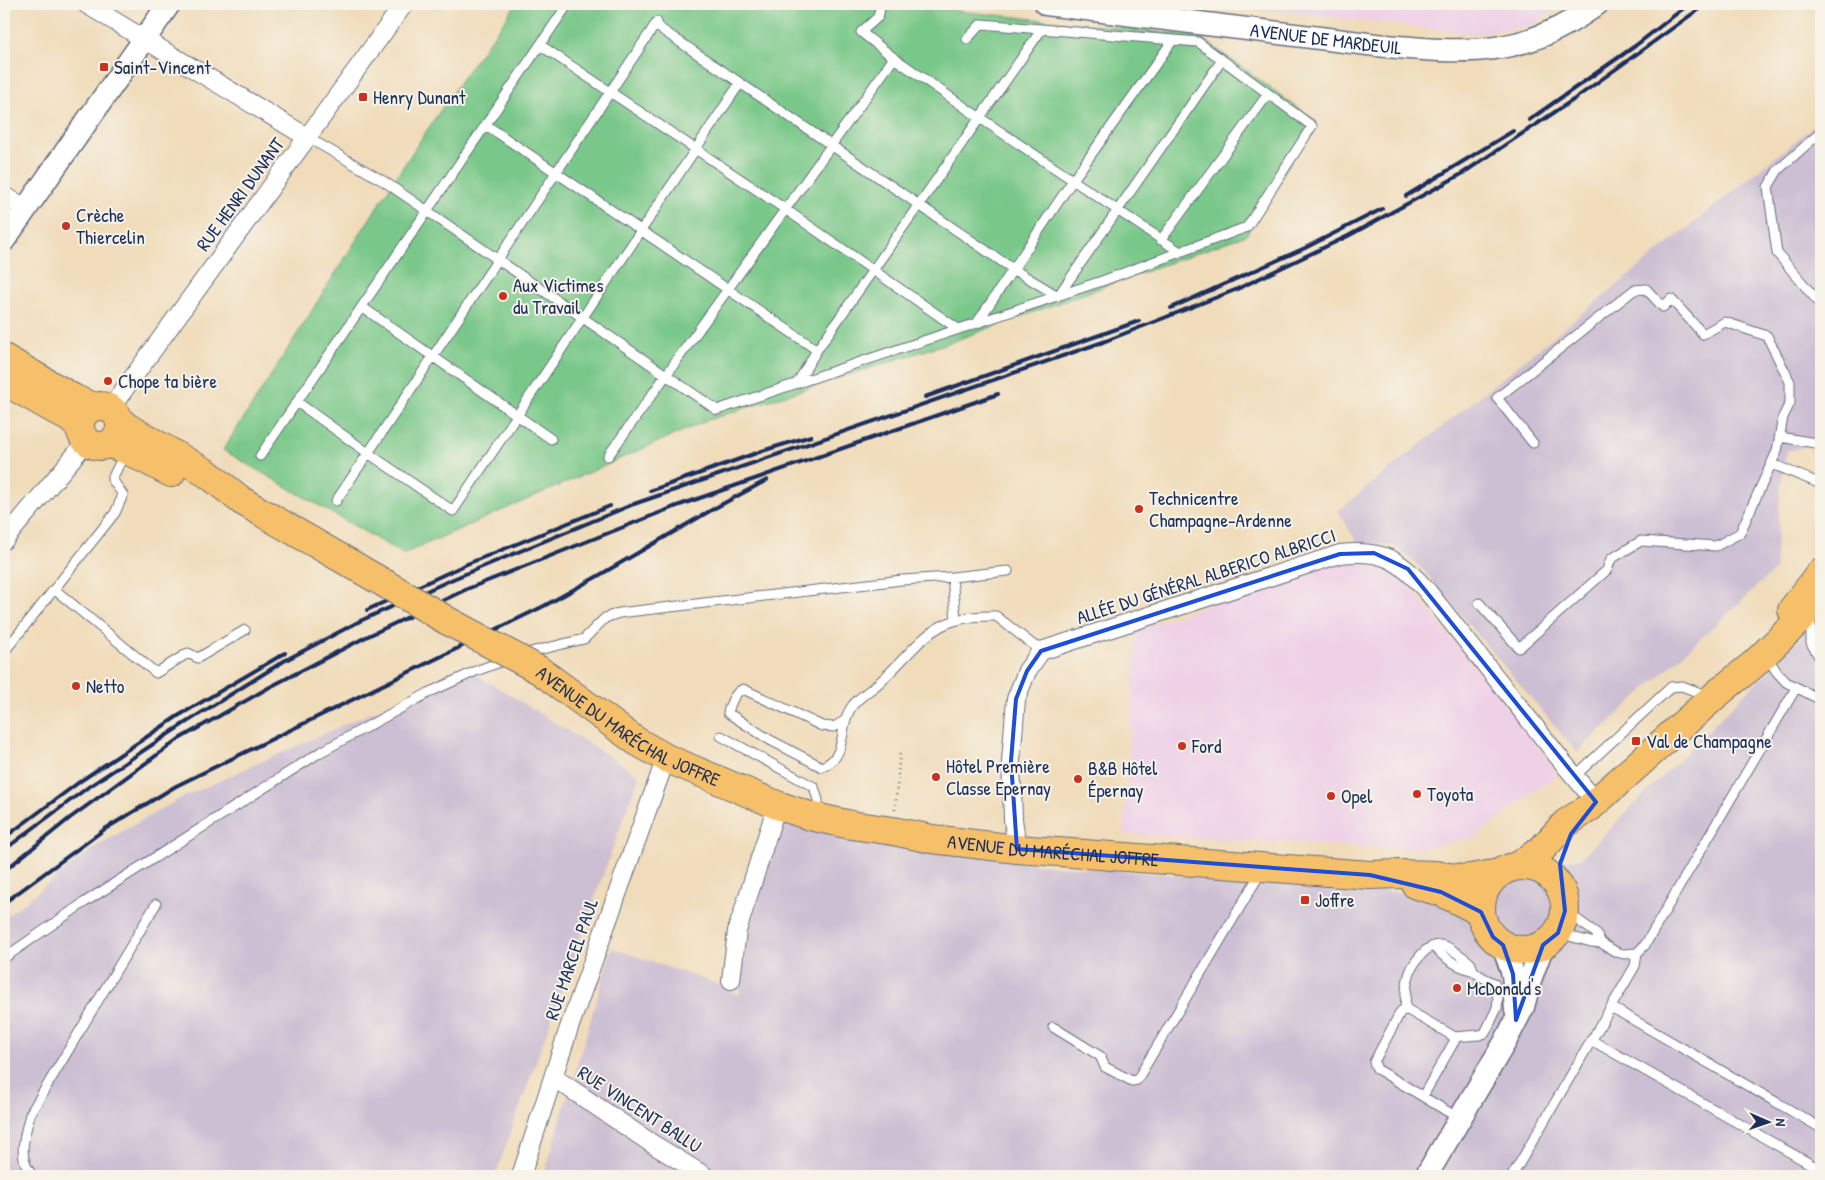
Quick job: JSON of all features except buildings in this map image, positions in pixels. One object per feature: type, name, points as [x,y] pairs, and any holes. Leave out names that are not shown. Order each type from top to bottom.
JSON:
[{"type":"main road","points":[[4,358],[75,399],[104,429]]},
{"type":"main road","points":[[4,381],[71,420],[104,429],[130,429],[208,474],[242,500],[446,620],[539,670]]},
{"type":"main road","points":[[1716,696],[1794,607],[1821,572]]},
{"type":"main road","points":[[1592,805],[1571,834],[1564,848],[1560,864],[1557,919],[1530,950],[1516,950],[1503,945],[1492,937],[1485,926],[1481,912],[1485,890],[1491,880],[1541,850],[1566,823],[1592,805],[1765,653],[1816,603]]},
{"type":"main road","name":"AVENUE DU MARÉCHAL JOFFRE","points":[[539,670],[636,741],[666,758],[777,805],[818,818],[851,825],[932,839],[1017,849],[1370,875],[1436,875],[1464,879],[1509,869]]},
{"type":"main road","name":"AVENUE DU MARÉCHAL JOFFRE","points":[[539,670],[610,704],[716,767],[743,790]]},
{"type":"main road","points":[[1509,869],[1531,866],[1543,870],[1553,878],[1557,919]]},
{"type":"main road","name":"AVENUE DU MARÉCHAL JOFFRE","points":[[1370,875],[1441,892],[1481,912]]},
{"type":"street","points":[[86,4],[307,138]]},
{"type":"street","points":[[4,240],[169,4]]},
{"type":"street","name":"RUE HENRI DUNANT","points":[[4,540],[104,429],[307,138],[404,4]]},
{"type":"street","name":"AVENUE DE MARDEUIL","points":[[1046,4],[1073,5],[1376,45],[1430,50],[1475,51],[1497,49],[1545,34],[1570,22],[1597,4]]},
{"type":"street","points":[[4,196],[26,208]]},
{"type":"street","name":"ALLÉE DU GÉNÉRAL ALBERICO ALBRICCI","points":[[1041,651],[1340,554],[1374,553],[1390,558],[1413,575],[1575,776],[1592,805]]},
{"type":"street","points":[[1017,849],[1013,819],[1011,761],[1016,699],[1027,670],[1041,651]]},
{"type":"street","name":"RUE MARCEL PAUL","points":[[520,1176],[612,904],[666,758]]},
{"type":"street","points":[[731,980],[737,931],[777,805]]},
{"type":"street","points":[[1426,1176],[1505,1042],[1523,1007],[1535,965],[1557,919]]},
{"type":"street","points":[[1503,945],[1513,974],[1516,1020]]},
{"type":"street","name":"RUE VINCENT BALLU","points":[[553,1077],[705,1176]]},
{"type":"lane","points":[[260,456],[568,4]]},
{"type":"lane","points":[[881,4],[878,17],[862,32],[894,58],[980,118],[1180,252]]},
{"type":"lane","points":[[336,501],[656,23],[740,83],[1014,269],[1058,296]]},
{"type":"lane","points":[[307,138],[385,182],[717,410],[1058,296],[1247,228],[1312,126],[1198,42],[981,24],[967,39]]},
{"type":"lane","points":[[796,383],[817,350],[1042,29]]},
{"type":"lane","points":[[977,323],[1073,180],[1173,40]]},
{"type":"lane","points":[[540,45],[785,209],[958,329]]},
{"type":"lane","points":[[608,456],[894,58]]},
{"type":"lane","points":[[1058,296],[1222,60]]},
{"type":"lane","points":[[297,402],[453,511],[740,83]]},
{"type":"lane","points":[[1161,240],[1268,94]]},
{"type":"lane","points":[[486,125],[817,350]]},
{"type":"lane","points":[[1821,132],[1778,170],[1768,187],[1777,253],[1821,305]]},
{"type":"lane","points":[[1479,603],[1519,648],[1607,570],[1611,558],[1641,541],[1716,546],[1740,534],[1777,451],[1783,417],[1790,403],[1790,382],[1767,336],[1725,322],[1703,334],[1671,299],[1663,307],[1646,289],[1634,290],[1497,398],[1533,443]]},
{"type":"lane","points":[[362,307],[551,439]]},
{"type":"lane","points":[[4,652],[115,513],[123,495],[112,479],[104,429]]},
{"type":"lane","points":[[1780,437],[1821,444]]},
{"type":"lane","points":[[1772,464],[1821,484]]},
{"type":"lane","points":[[4,958],[174,844],[319,753],[368,725],[432,691],[490,665],[532,651],[584,639],[593,632],[599,623],[611,614],[902,580],[1008,571]]},
{"type":"lane","points":[[952,577],[956,620]]},
{"type":"lane","points":[[54,589],[156,673],[188,653],[198,658],[245,630]]},
{"type":"lane","points":[[1816,603],[1811,643],[1821,660]]},
{"type":"lane","points":[[846,720],[834,727],[822,726],[743,689],[738,691],[728,713],[770,740],[822,767],[835,758],[844,737],[846,720],[852,706],[882,680],[924,638],[942,625],[956,620],[996,616],[1041,651]]},
{"type":"lane","points":[[1765,653],[1776,672],[1786,682],[1821,700]]},
{"type":"lane","points":[[1575,776],[1671,687],[1682,686],[1716,696]]},
{"type":"lane","points":[[1512,1176],[1635,966],[1637,953],[1645,945],[1796,688]]},
{"type":"lane","points":[[721,736],[814,787],[818,800],[818,818]]},
{"type":"lane","points":[[1053,1026],[1100,1056],[1105,1068],[1132,1081],[1137,1080],[1264,867]]},
{"type":"lane","points":[[33,1176],[27,1169],[23,1158],[22,1144],[30,1114],[156,904]]},
{"type":"lane","points":[[1557,919],[1591,942],[1601,943],[1616,952],[1624,954],[1637,953]]},
{"type":"lane","points":[[1557,919],[1596,934],[1601,943]]},
{"type":"lane","points":[[1406,1010],[1408,977],[1421,955],[1429,948],[1434,947],[1441,955],[1494,983],[1498,998],[1497,1008],[1485,1033],[1453,1037],[1406,1010],[1401,1012],[1374,1062],[1378,1069],[1460,1119]]},
{"type":"lane","points":[[1611,1007],[1821,1128]]},
{"type":"lane","points":[[1423,1096],[1454,1040],[1453,1037]]},
{"type":"lane","points":[[1591,1040],[1821,1170]]},
{"type":"path","points":[[893,831],[900,750]]},
{"type":"highlighted area","points":[[1374,553],[1408,569],[1596,802],[1571,834],[1560,864],[1565,911],[1558,933],[1543,945],[1516,1020],[1513,974],[1503,945],[1493,937],[1481,912],[1441,892],[1370,875],[1017,849],[1011,761],[1016,699],[1027,671],[1041,651],[1340,554]]},
{"type":"shaded area","points":[[1216,4],[1560,4],[1532,26],[1479,34]]},
{"type":"shaded area","points":[[1821,120],[1821,443],[1787,451],[1781,486],[1775,570],[1577,752],[1421,568],[1395,546],[1357,542],[1338,511]]},
{"type":"shaded area","points":[[1348,559],[1379,562],[1404,579],[1559,773],[1473,838],[1416,849],[1124,834],[1136,630]]},
{"type":"shaded area","points":[[1821,617],[1821,1176],[544,1176],[612,948],[720,985],[739,996],[749,932],[783,823],[844,835],[1045,865],[1399,892],[1581,858]]},
{"type":"shaded area","points":[[468,669],[639,775],[495,1176],[4,1176],[4,918],[95,847],[181,798]]},
{"type":"green space","points":[[516,4],[905,4],[1199,36],[1316,121],[1246,235],[948,343],[708,420],[403,554],[223,450],[421,140],[458,84]]},
{"type":"railway","points":[[1529,120],[1635,46],[1689,4]]},
{"type":"railway","points":[[4,850],[87,788],[182,725],[284,661],[360,621],[453,579],[634,504],[1103,342],[1235,290],[1348,236],[1460,175],[1573,100],[1706,4]]},
{"type":"railway","points":[[1406,196],[1513,131]]},
{"type":"railway","points":[[1171,308],[1305,248],[1382,209]]},
{"type":"railway","points":[[925,397],[1139,321]]},
{"type":"railway","points":[[4,871],[70,818],[179,739],[268,688],[366,637],[467,589],[674,507],[998,394]]},
{"type":"railway","points":[[650,491],[762,451],[811,436]]},
{"type":"railway","points":[[4,903],[105,829],[176,786],[544,606],[767,480]]},
{"type":"railway","points":[[367,610],[467,564],[610,506]]},
{"type":"railway","points":[[4,838],[82,780],[178,716],[285,653]]},
{"type":"place","name":"Saint-Vincent","points":[[104,67]]},
{"type":"place","name":"Henry Dunant","points":[[363,97]]},
{"type":"place","name":"Crèche Thiercelin","points":[[66,226]]},
{"type":"place","name":"Aux Victimes du Travail","points":[[503,296]]},
{"type":"place","name":"Chope ta bière","points":[[108,381]]},
{"type":"place","name":"Technicentre Champagne-Ardenne","points":[[1139,509]]},
{"type":"place","name":"Netto","points":[[76,686]]},
{"type":"place","name":"Val de Champagne","points":[[1636,741]]},
{"type":"place","name":"Ford","points":[[1182,746]]},
{"type":"place","name":"Hôtel Première Classe Epernay","points":[[936,777]]},
{"type":"place","name":"B&B Hôtel Épernay","points":[[1078,779]]},
{"type":"place","name":"Toyota","points":[[1417,794]]},
{"type":"place","name":"Opel","points":[[1331,796]]},
{"type":"place","name":"Joffre","points":[[1305,900]]},
{"type":"place","name":"McDonald's","points":[[1457,988]]}]
